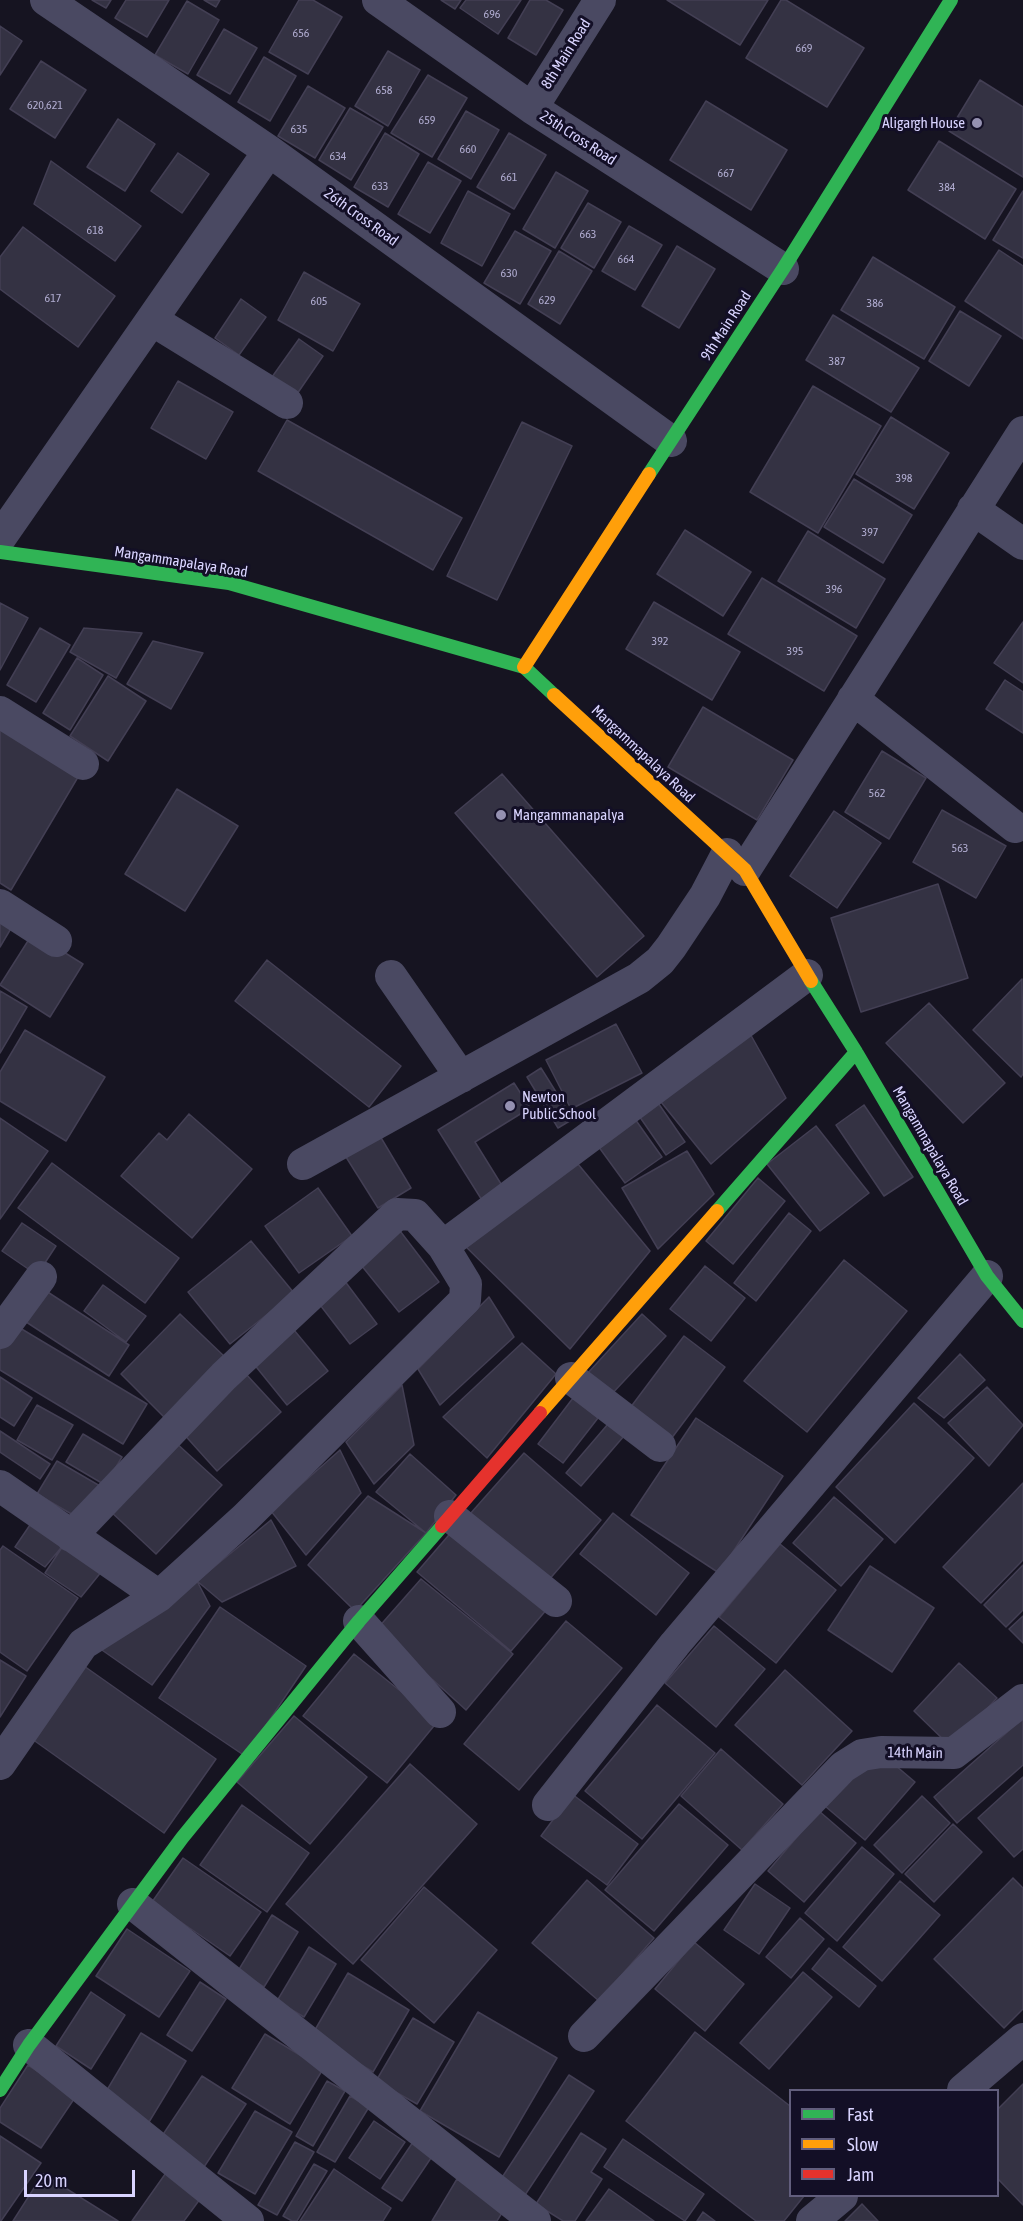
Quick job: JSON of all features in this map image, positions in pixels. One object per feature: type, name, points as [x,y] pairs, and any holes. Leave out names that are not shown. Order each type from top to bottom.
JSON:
[{"type":"street","name":"26th Cross Road","points":[[46,0],[270,151],[671,441]]},
{"type":"street","name":"25th Cross Road","points":[[378,0],[532,108],[783,269]]},
{"type":"street","name":"8th Main Road","points":[[532,108],[600,0]]},
{"type":"street","name":"9th Main Road","points":[[524,667],[783,269],[951,0]]},
{"type":"street","points":[[0,538],[270,151]]},
{"type":"street","points":[[152,320],[287,403]]},
{"type":"street","points":[[303,1164],[639,978],[660,961],[705,896],[736,862],[853,699],[1023,432]]},
{"type":"street","points":[[973,509],[1023,544]]},
{"type":"street","name":"Mangammapalaya Road","points":[[0,552],[229,583],[524,667],[736,862],[856,1052],[987,1276],[1023,1321]]},
{"type":"street","points":[[853,699],[1015,826]]},
{"type":"street","points":[[0,712],[83,764]]},
{"type":"street","points":[[0,905],[56,941]]},
{"type":"street","points":[[443,1246],[807,975]]},
{"type":"street","points":[[391,976],[460,1077]]},
{"type":"street","points":[[0,2090],[29,2045],[182,1838],[359,1621],[856,1052]]},
{"type":"street","points":[[0,1764],[83,1644],[159,1596],[245,1518],[465,1300],[466,1284],[443,1246],[415,1215],[397,1214],[224,1376],[71,1536]]},
{"type":"street","points":[[0,1333],[41,1276]]},
{"type":"street","points":[[548,1805],[675,1644],[987,1276]]},
{"type":"street","points":[[571,1378],[660,1446]]},
{"type":"street","points":[[0,1486],[159,1596]]},
{"type":"street","points":[[450,1516],[556,1601]]},
{"type":"street","points":[[359,1621],[440,1712]]},
{"type":"street","name":"14th Main","points":[[584,2036],[843,1767],[862,1755],[881,1752],[954,1753],[1023,1700]]},
{"type":"street","points":[[133,1904],[536,2221]]},
{"type":"street","points":[[965,2089],[1023,2039]]},
{"type":"street","points":[[29,2045],[248,2221]]},
{"type":"street","points":[[812,2221],[841,2197]]},
{"type":"building","points":[[92,0],[111,0],[106,8]]},
{"type":"building","points":[[126,0],[169,0],[147,37],[115,18]]},
{"type":"building","points":[[204,0],[220,0],[216,7]]},
{"type":"building","points":[[299,0],[313,0],[342,17],[308,74],[269,52]]},
{"type":"building","points":[[441,0],[461,0],[455,9]]},
{"type":"building","points":[[466,0],[521,0],[498,34],[460,8]]},
{"type":"building","points":[[530,0],[546,0],[563,10],[536,55],[508,38]]},
{"type":"building","points":[[667,0],[768,0],[740,45]]},
{"type":"building","points":[[781,0],[786,0],[864,48],[827,107],[746,58]]},
{"type":"building","points":[[187,1],[219,20],[188,74],[155,55]]},
{"type":"building","points":[[0,26],[22,41],[0,75]]},
{"type":"building","points":[[224,29],[257,48],[230,94],[197,75]]},
{"type":"building","points":[[388,51],[420,70],[388,126],[355,106]]},
{"type":"building","points":[[264,57],[296,76],[270,121],[238,102]]},
{"type":"building","points":[[41,61],[86,90],[55,138],[10,109]]},
{"type":"building","points":[[428,75],[467,98],[432,157],[391,133]]},
{"type":"building","points":[[980,80],[1023,107],[1023,177],[949,131]]},
{"type":"building","points":[[308,86],[345,108],[315,158],[278,136]]},
{"type":"building","points":[[706,101],[787,150],[751,210],[670,160]]},
{"type":"building","points":[[350,108],[383,127],[351,180],[319,160]]},
{"type":"building","points":[[466,111],[499,130],[471,179],[438,159]]},
{"type":"building","points":[[118,119],[155,144],[125,191],[87,167]]},
{"type":"building","points":[[385,133],[419,154],[388,207],[354,187]]},
{"type":"building","points":[[509,133],[546,155],[514,209],[477,187]]},
{"type":"building","points":[[939,141],[1016,189],[985,239],[908,190]]},
{"type":"building","points":[[178,153],[209,174],[182,213],[151,191]]},
{"type":"building","points":[[51,161],[141,226],[115,261],[34,204]]},
{"type":"building","points":[[428,162],[461,181],[430,233],[398,214]]},
{"type":"building","points":[[556,172],[588,191],[555,248],[523,229]]},
{"type":"building","points":[[468,191],[510,214],[482,266],[441,243]]},
{"type":"building","points":[[1023,191],[1023,258],[993,240]]},
{"type":"building","points":[[588,203],[621,222],[594,268],[561,248]]},
{"type":"building","points":[[629,226],[662,245],[635,290],[602,271]]},
{"type":"building","points":[[23,227],[115,296],[78,347],[0,289],[0,257]]},
{"type":"building","points":[[515,231],[551,251],[520,304],[484,283]]},
{"type":"building","points":[[677,246],[715,269],[679,328],[642,306]]},
{"type":"building","points":[[999,250],[1023,266],[1023,339],[965,301]]},
{"type":"building","points":[[559,251],[592,271],[560,324],[528,304]]},
{"type":"building","points":[[873,257],[955,307],[924,359],[841,310]]},
{"type":"building","points":[[304,272],[360,304],[333,351],[278,320]]},
{"type":"building","points":[[241,299],[266,317],[239,355],[215,338]]},
{"type":"building","points":[[960,311],[1001,336],[969,386],[929,361]]},
{"type":"building","points":[[833,315],[919,368],[891,412],[806,360]]},
{"type":"building","points":[[299,339],[323,356],[297,394],[272,377]]},
{"type":"building","points":[[178,381],[233,412],[206,459],[151,428]]},
{"type":"building","points":[[813,386],[881,426],[818,533],[750,492]]},
{"type":"building","points":[[891,417],[949,453],[914,509],[856,474]]},
{"type":"building","points":[[287,420],[462,518],[433,570],[258,471]]},
{"type":"building","points":[[522,422],[572,446],[497,600],[447,576]]},
{"type":"building","points":[[854,479],[912,515],[883,563],[824,527]]},
{"type":"building","points":[[685,530],[751,572],[723,616],[657,574]]},
{"type":"building","points":[[808,531],[885,579],[856,628],[778,581]]},
{"type":"building","points":[[762,578],[857,636],[824,691],[728,634]]},
{"type":"building","points":[[654,602],[740,652],[712,700],[626,649]]},
{"type":"building","points":[[0,603],[28,618],[0,670]]},
{"type":"building","points":[[1023,622],[1023,683],[994,663]]},
{"type":"building","points":[[40,628],[70,645],[36,702],[7,685]]},
{"type":"building","points":[[84,628],[142,633],[116,678],[70,652]]},
{"type":"building","points":[[153,641],[203,653],[171,709],[127,684]]},
{"type":"building","points":[[77,658],[103,675],[70,730],[43,713]]},
{"type":"building","points":[[108,676],[146,701],[108,761],[70,736]]},
{"type":"building","points":[[1005,680],[1023,692],[1023,733],[986,709]]},
{"type":"building","points":[[703,707],[793,760],[757,820],[668,767]]},
{"type":"building","points":[[0,723],[81,772],[11,890],[0,883]]},
{"type":"building","points":[[882,751],[926,778],[889,839],[845,812]]},
{"type":"building","points":[[502,774],[644,936],[597,977],[455,813]]},
{"type":"building","points":[[177,789],[238,826],[185,911],[125,874]]},
{"type":"building","points":[[942,810],[1006,846],[976,898],[913,862]]},
{"type":"building","points":[[834,811],[881,843],[837,908],[790,876]]},
{"type":"building","points":[[938,884],[968,978],[861,1012],[831,918]]},
{"type":"building","points":[[0,911],[16,920],[0,947]]},
{"type":"building","points":[[33,933],[83,964],[50,1017],[0,985]]},
{"type":"building","points":[[267,960],[401,1066],[369,1107],[235,1001]]},
{"type":"building","points":[[1022,979],[1023,1074],[1021,1077],[973,1030]]},
{"type":"building","points":[[0,991],[27,1007],[0,1053]]},
{"type":"building","points":[[929,1003],[1005,1083],[963,1123],[886,1043]]},
{"type":"building","points":[[616,1024],[642,1073],[571,1109],[546,1060]]},
{"type":"building","points":[[25,1030],[105,1077],[66,1141],[0,1101],[0,1072]]},
{"type":"building","points":[[748,1030],[786,1098],[711,1164],[657,1097]]},
{"type":"building","points":[[541,1068],[573,1119],[558,1128],[527,1077]]},
{"type":"building","points":[[514,1083],[530,1108],[475,1142],[506,1192],[485,1205],[438,1130]]},
{"type":"building","points":[[654,1097],[685,1142],[666,1155],[635,1110]]},
{"type":"building","points":[[864,1105],[913,1177],[884,1196],[836,1125]]},
{"type":"building","points":[[630,1112],[662,1157],[625,1183],[593,1139]]},
{"type":"building","points":[[189,1114],[252,1169],[192,1238],[121,1176],[159,1133],[167,1140]]},
{"type":"building","points":[[0,1118],[48,1151],[0,1219]]},
{"type":"building","points":[[816,1126],[869,1193],[820,1231],[767,1164]]},
{"type":"building","points":[[380,1136],[411,1188],[378,1208],[346,1157]]},
{"type":"building","points":[[687,1151],[714,1194],[658,1249],[622,1188]]},
{"type":"building","points":[[573,1158],[650,1251],[570,1349],[460,1241]]},
{"type":"building","points":[[52,1163],[179,1258],[145,1303],[18,1208]]},
{"type":"building","points":[[758,1178],[785,1201],[733,1264],[706,1241]]},
{"type":"building","points":[[318,1188],[352,1236],[299,1273],[265,1226]]},
{"type":"building","points":[[789,1213],[811,1231],[756,1301],[734,1283]]},
{"type":"building","points":[[22,1223],[56,1246],[37,1275],[2,1251]]},
{"type":"building","points":[[394,1223],[439,1282],[399,1312],[361,1265]]},
{"type":"building","points":[[251,1241],[294,1293],[230,1344],[188,1292]]},
{"type":"building","points":[[844,1260],[907,1311],[807,1432],[744,1381]]},
{"type":"building","points":[[705,1266],[745,1298],[711,1341],[670,1309]]},
{"type":"building","points":[[341,1276],[377,1324],[350,1344],[314,1297]]},
{"type":"building","points":[[103,1285],[146,1316],[126,1342],[84,1311]]},
{"type":"building","points":[[40,1287],[129,1345],[109,1376],[20,1318]]},
{"type":"building","points":[[489,1297],[514,1337],[440,1405],[418,1369]]},
{"type":"building","points":[[180,1314],[226,1358],[166,1419],[121,1374]]},
{"type":"building","points":[[642,1314],[666,1336],[609,1397],[586,1375]]},
{"type":"building","points":[[15,1325],[147,1404],[123,1444],[0,1370],[0,1349]]},
{"type":"building","points":[[294,1330],[328,1371],[287,1405],[253,1363]]},
{"type":"building","points":[[684,1336],[725,1367],[665,1447],[624,1416]]},
{"type":"building","points":[[522,1343],[556,1374],[487,1458],[443,1417]]},
{"type":"building","points":[[960,1354],[985,1380],[944,1418],[918,1398]]},
{"type":"building","points":[[245,1373],[281,1412],[217,1471],[181,1431]]},
{"type":"building","points":[[0,1377],[32,1398],[14,1426],[0,1417]]},
{"type":"building","points":[[402,1385],[414,1445],[374,1484],[346,1442]]},
{"type":"building","points":[[987,1387],[1023,1425],[989,1466],[948,1423]]},
{"type":"building","points":[[573,1398],[598,1418],[563,1463],[538,1444]]},
{"type":"building","points":[[914,1403],[974,1458],[895,1543],[836,1487]]},
{"type":"building","points":[[37,1405],[73,1425],[52,1460],[17,1440]]},
{"type":"building","points":[[696,1418],[783,1476],[719,1573],[631,1515]]},
{"type":"building","points":[[608,1424],[624,1436],[581,1486],[566,1473]]},
{"type":"building","points":[[0,1431],[50,1464],[40,1479],[0,1452]]},
{"type":"building","points":[[83,1434],[122,1457],[105,1485],[66,1462]]},
{"type":"building","points":[[174,1441],[222,1485],[156,1554],[109,1510]]},
{"type":"building","points":[[340,1450],[361,1493],[306,1555],[271,1511]]},
{"type":"building","points":[[524,1453],[601,1520],[547,1582],[470,1514]]},
{"type":"building","points":[[410,1454],[456,1495],[426,1533],[376,1492]]},
{"type":"building","points":[[57,1461],[100,1486],[80,1519],[37,1494]]},
{"type":"building","points":[[1023,1483],[1023,1560],[981,1603],[943,1567]]},
{"type":"building","points":[[368,1496],[426,1533],[355,1611],[308,1565]]},
{"type":"building","points":[[834,1497],[883,1539],[841,1586],[793,1543]]},
{"type":"building","points":[[613,1513],[689,1573],[656,1615],[580,1554]]},
{"type":"building","points":[[271,1520],[296,1566],[222,1602],[197,1581]]},
{"type":"building","points":[[32,1522],[65,1543],[45,1567],[15,1547]]},
{"type":"building","points":[[454,1529],[548,1608],[511,1651],[417,1572]]},
{"type":"building","points":[[65,1543],[102,1571],[81,1597],[45,1573]]},
{"type":"building","points":[[780,1544],[836,1590],[776,1663],[719,1617]]},
{"type":"building","points":[[3,1546],[78,1598],[27,1671],[0,1652],[0,1550]]},
{"type":"building","points":[[1023,1565],[1023,1610],[1006,1627],[984,1605]]},
{"type":"building","points":[[870,1566],[934,1608],[892,1672],[828,1630]]},
{"type":"building","points":[[421,1579],[513,1654],[466,1710],[377,1629]]},
{"type":"building","points":[[197,1581],[210,1606],[152,1685],[99,1648]]},
{"type":"building","points":[[220,1607],[306,1666],[245,1756],[159,1698]]},
{"type":"building","points":[[1023,1616],[1023,1643],[1009,1629]]},
{"type":"building","points":[[566,1621],[622,1668],[519,1790],[464,1744]]},
{"type":"building","points":[[714,1626],[765,1669],[716,1727],[665,1683]]},
{"type":"building","points":[[354,1654],[438,1721],[387,1783],[303,1716]]},
{"type":"building","points":[[0,1660],[26,1676],[0,1717]]},
{"type":"building","points":[[959,1663],[997,1698],[951,1747],[914,1711]]},
{"type":"building","points":[[84,1666],[216,1759],[164,1833],[32,1739]]},
{"type":"building","points":[[785,1670],[852,1731],[802,1785],[735,1725]]},
{"type":"building","points":[[657,1705],[715,1753],[642,1839],[585,1791]]},
{"type":"building","points":[[294,1716],[367,1777],[310,1844],[237,1782]]},
{"type":"building","points":[[1023,1718],[1023,1765],[957,1823],[934,1797]]},
{"type":"building","points":[[869,1743],[915,1782],[865,1840],[819,1801]]},
{"type":"building","points":[[721,1749],[783,1804],[742,1850],[681,1796]]},
{"type":"building","points":[[410,1764],[477,1824],[353,1964],[286,1904]]},
{"type":"building","points":[[1023,1777],[1023,1849],[1014,1857],[978,1818]]},
{"type":"building","points":[[572,1794],[638,1844],[607,1885],[541,1836]]},
{"type":"building","points":[[922,1796],[950,1823],[902,1873],[874,1845]]},
{"type":"building","points":[[679,1804],[728,1845],[654,1931],[605,1890]]},
{"type":"building","points":[[242,1805],[309,1853],[267,1912],[200,1865]]},
{"type":"building","points":[[819,1811],[856,1843],[804,1902],[768,1871]]},
{"type":"building","points":[[953,1824],[982,1852],[934,1902],[905,1874]]},
{"type":"building","points":[[862,1847],[894,1874],[837,1941],[805,1913]]},
{"type":"building","points":[[183,1858],[261,1912],[230,1956],[152,1902]]},
{"type":"building","points":[[1013,1878],[1023,1888],[1023,2009],[1004,2028],[934,1959]]},
{"type":"building","points":[[587,1880],[654,1938],[599,2001],[532,1943]]},
{"type":"building","points":[[900,1881],[940,1915],[882,1981],[843,1947]]},
{"type":"building","points":[[755,1884],[790,1908],[759,1954],[724,1930]]},
{"type":"building","points":[[424,1887],[497,1950],[434,2023],[361,1960]]},
{"type":"building","points":[[272,1915],[298,1932],[264,1987],[238,1971]]},
{"type":"building","points":[[800,1918],[824,1939],[791,1978],[766,1957]]},
{"type":"building","points":[[127,1929],[190,1971],[159,2017],[96,1976]]},
{"type":"building","points":[[694,1942],[744,1984],[705,2031],[655,1989]]},
{"type":"building","points":[[309,1947],[336,1964],[304,2017],[277,2001]]},
{"type":"building","points":[[829,1948],[876,1986],[859,2007],[812,1969]]},
{"type":"building","points":[[803,1972],[832,1997],[769,2069],[740,2043]]},
{"type":"building","points":[[348,1973],[409,2010],[373,2072],[312,2035]]},
{"type":"building","points":[[200,1982],[226,1999],[192,2051],[167,2035]]},
{"type":"building","points":[[91,1992],[125,2015],[91,2069],[56,2046]]},
{"type":"building","points":[[478,2012],[557,2058],[499,2157],[420,2111]]},
{"type":"building","points":[[413,2018],[454,2042],[417,2104],[376,2081]]},
{"type":"building","points":[[695,2032],[789,2105],[789,2197],[803,2197],[784,2221],[756,2221],[626,2121]]},
{"type":"building","points":[[141,2033],[186,2061],[149,2122],[104,2095]]},
{"type":"building","points":[[265,2034],[323,2069],[290,2124],[232,2088]]},
{"type":"building","points":[[28,2065],[76,2096],[41,2148],[0,2122],[0,2108]]},
{"type":"building","points":[[569,2075],[594,2091],[525,2195],[501,2179]]},
{"type":"building","points":[[202,2076],[246,2104],[202,2170],[158,2142]]},
{"type":"building","points":[[327,2081],[345,2091],[313,2146],[296,2136]]},
{"type":"building","points":[[1023,2084],[1023,2205],[999,2180],[999,2108]]},
{"type":"building","points":[[350,2096],[369,2107],[335,2162],[317,2152]]},
{"type":"building","points":[[255,2111],[292,2132],[255,2194],[218,2173]]},
{"type":"building","points":[[374,2121],[405,2142],[380,2179],[349,2158]]},
{"type":"building","points":[[581,2133],[606,2149],[591,2172],[602,2179],[575,2221],[563,2221],[536,2204]]},
{"type":"building","points":[[0,2136],[41,2163],[1,2221],[0,2221]]},
{"type":"building","points":[[623,2139],[704,2194],[685,2221],[604,2167]]},
{"type":"building","points":[[295,2142],[314,2152],[277,2215],[258,2205]]},
{"type":"building","points":[[413,2142],[433,2155],[402,2201],[382,2188]]},
{"type":"building","points":[[314,2164],[327,2171],[297,2221],[292,2221],[283,2216]]},
{"type":"building","points":[[334,2169],[391,2208],[383,2221],[300,2221]]},
{"type":"building","points":[[168,2170],[203,2195],[184,2221],[132,2221]]},
{"type":"building","points":[[43,2174],[118,2221],[13,2221]]},
{"type":"building","points":[[457,2179],[505,2208],[497,2221],[432,2221]]},
{"type":"building","points":[[609,2189],[654,2221],[586,2221]]},
{"type":"building","points":[[862,2204],[878,2221],[845,2221]]},
{"type":"building","points":[[703,2212],[715,2221],[697,2221]]},
{"type":"traffic: fast","points":[[649,474],[783,269],[951,0]]},
{"type":"traffic: fast","points":[[0,552],[229,583],[524,667],[554,695]]},
{"type":"traffic: fast","points":[[811,981],[856,1052],[987,1276],[1023,1321]]},
{"type":"traffic: fast","points":[[717,1211],[856,1052]]},
{"type":"traffic: fast","points":[[0,2090],[29,2045],[182,1838],[359,1621],[442,1526]]},
{"type":"traffic: slow","points":[[524,667],[649,474]]},
{"type":"traffic: slow","points":[[554,695],[745,870],[811,981]]},
{"type":"traffic: slow","points":[[540,1413],[717,1211]]},
{"type":"traffic: jam","points":[[442,1526],[540,1413]]},
{"type":"place","name":"Aligargh House","points":[[977,123]]},
{"type":"place","name":"Mangammanapalya","points":[[501,815]]},
{"type":"place","name":"Newton Public School","points":[[510,1106]]}]
